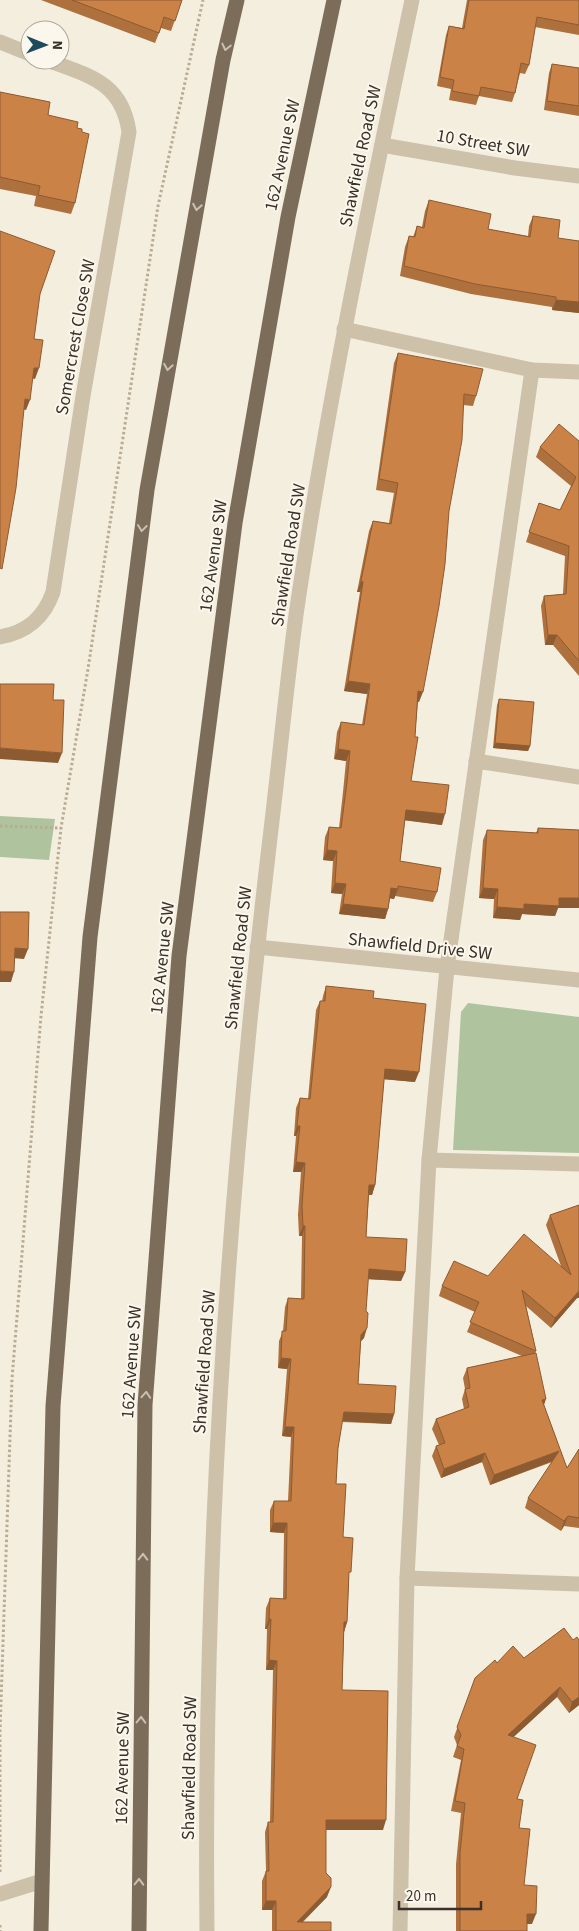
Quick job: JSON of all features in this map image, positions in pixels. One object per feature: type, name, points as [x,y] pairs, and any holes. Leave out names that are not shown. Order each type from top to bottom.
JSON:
[{"type":"main road","points":[[41,1931],[53,1406],[90,937],[147,490],[223,60],[237,0]]},
{"type":"main road","name":"162 Avenue SW","points":[[139,1931],[145,1405],[180,956],[235,523],[288,217],[334,0]]},
{"type":"street","name":"Shawfield Road SW","points":[[207,1931],[208,1663],[214,1510],[236,1167],[257,947],[296,616],[344,329],[412,0]]},
{"type":"street","points":[[0,42],[20,50]]},
{"type":"street","name":"Somercrest Close SW","points":[[0,637],[17,633],[38,620],[48,607],[53,592],[82,396],[130,132],[126,113],[116,94],[91,77],[70,69]]},
{"type":"street","name":"10 Street SW","points":[[382,145],[515,168],[579,176]]},
{"type":"street","points":[[344,329],[532,370],[579,372]]},
{"type":"street","points":[[400,1931],[407,1578],[429,1160],[447,968],[532,370]]},
{"type":"street","points":[[476,761],[579,777]]},
{"type":"street","name":"Shawfield Drive SW","points":[[257,947],[447,968],[579,980]]},
{"type":"street","points":[[429,1160],[579,1164]]},
{"type":"street","points":[[407,1578],[579,1584]]},
{"type":"street","points":[[0,1894],[42,1881]]},
{"type":"path","points":[[0,826],[61,828]]},
{"type":"path","points":[[0,1925],[0,1931]]},
{"type":"green space","points":[[0,816],[55,819],[49,860],[0,857]]},
{"type":"green space","points":[[468,1003],[579,1017],[579,1153],[453,1150],[461,1012]]},
{"type":"building","points":[[72,0],[182,0],[175,21],[164,17],[159,33]]},
{"type":"building","points":[[469,0],[579,0],[579,25],[537,17],[529,65],[521,63],[515,93],[481,87],[479,96],[452,91],[454,80],[440,77],[449,26],[464,29]]},
{"type":"building","points":[[552,64],[579,68],[579,106],[547,101]]},
{"type":"building","points":[[0,92],[50,102],[48,115],[78,122],[77,128],[89,134],[75,203],[38,195],[40,186],[0,177]]},
{"type":"building","points":[[429,200],[491,214],[488,229],[530,237],[533,216],[560,220],[558,238],[579,241],[579,302],[556,300],[556,297],[475,284],[404,266],[409,236],[415,237],[417,226],[424,228]]},
{"type":"building","points":[[0,231],[55,251],[40,294],[34,339],[43,340],[39,368],[34,368],[30,400],[25,399],[16,488],[2,569],[0,568]]},
{"type":"building","points":[[398,353],[483,369],[476,396],[464,394],[462,440],[449,511],[445,564],[439,606],[423,692],[418,691],[415,737],[418,737],[411,781],[449,785],[445,814],[406,810],[400,861],[441,868],[437,892],[398,886],[398,889],[391,888],[388,909],[343,904],[346,884],[335,883],[337,851],[327,850],[329,827],[341,828],[347,782],[350,751],[338,749],[341,722],[364,725],[370,684],[348,681],[363,582],[361,581],[373,521],[391,524],[398,483],[379,479]]},
{"type":"building","points":[[559,424],[579,441],[579,661],[557,635],[548,635],[544,596],[566,594],[569,546],[529,532],[539,503],[560,510],[576,477],[540,447]]},
{"type":"building","points":[[0,684],[54,684],[53,700],[64,700],[62,753],[0,748]]},
{"type":"building","points":[[499,699],[534,702],[530,746],[495,743]]},
{"type":"building","points":[[538,828],[579,830],[579,898],[559,898],[559,906],[524,904],[524,909],[497,907],[498,889],[483,888],[487,830],[538,833]]},
{"type":"building","points":[[0,912],[29,912],[28,949],[15,948],[14,972],[0,971]]},
{"type":"building","points":[[326,986],[374,991],[373,998],[426,1004],[419,1072],[385,1069],[375,1185],[369,1185],[366,1237],[407,1239],[405,1272],[369,1269],[366,1311],[368,1313],[367,1328],[361,1335],[358,1384],[396,1386],[394,1414],[344,1412],[338,1448],[336,1484],[346,1484],[343,1537],[353,1538],[351,1572],[349,1572],[347,1622],[344,1622],[342,1690],[388,1691],[386,1820],[326,1820],[326,1873],[331,1878],[331,1887],[297,1922],[331,1922],[331,1931],[276,1931],[276,1901],[266,1901],[266,1871],[269,1871],[268,1822],[273,1822],[277,1661],[269,1660],[271,1619],[269,1619],[270,1598],[286,1599],[287,1523],[273,1523],[274,1501],[291,1501],[294,1427],[285,1427],[291,1359],[281,1358],[282,1331],[286,1331],[288,1298],[304,1299],[305,1226],[303,1226],[302,1206],[305,1163],[296,1162],[300,1126],[297,1126],[300,1098],[310,1099],[320,1001],[325,1001]]},
{"type":"building","points":[[579,1205],[579,1291],[555,1318],[522,1290],[536,1351],[470,1322],[479,1302],[442,1286],[454,1261],[488,1276],[524,1234],[571,1275],[550,1215]]},
{"type":"building","points":[[536,1353],[546,1399],[542,1400],[567,1468],[579,1449],[579,1518],[568,1516],[564,1521],[528,1498],[559,1451],[494,1475],[485,1453],[444,1469],[436,1446],[445,1443],[436,1419],[469,1407],[465,1389],[470,1388],[467,1368]]},
{"type":"building","points":[[564,1628],[573,1640],[577,1637],[579,1640],[579,1697],[572,1702],[560,1687],[508,1735],[536,1745],[517,1799],[523,1800],[519,1828],[530,1829],[524,1885],[537,1886],[536,1914],[527,1914],[527,1931],[460,1931],[460,1853],[465,1803],[455,1801],[464,1749],[457,1746],[461,1735],[457,1727],[475,1678],[495,1660],[497,1663],[513,1646],[524,1658]]}]
